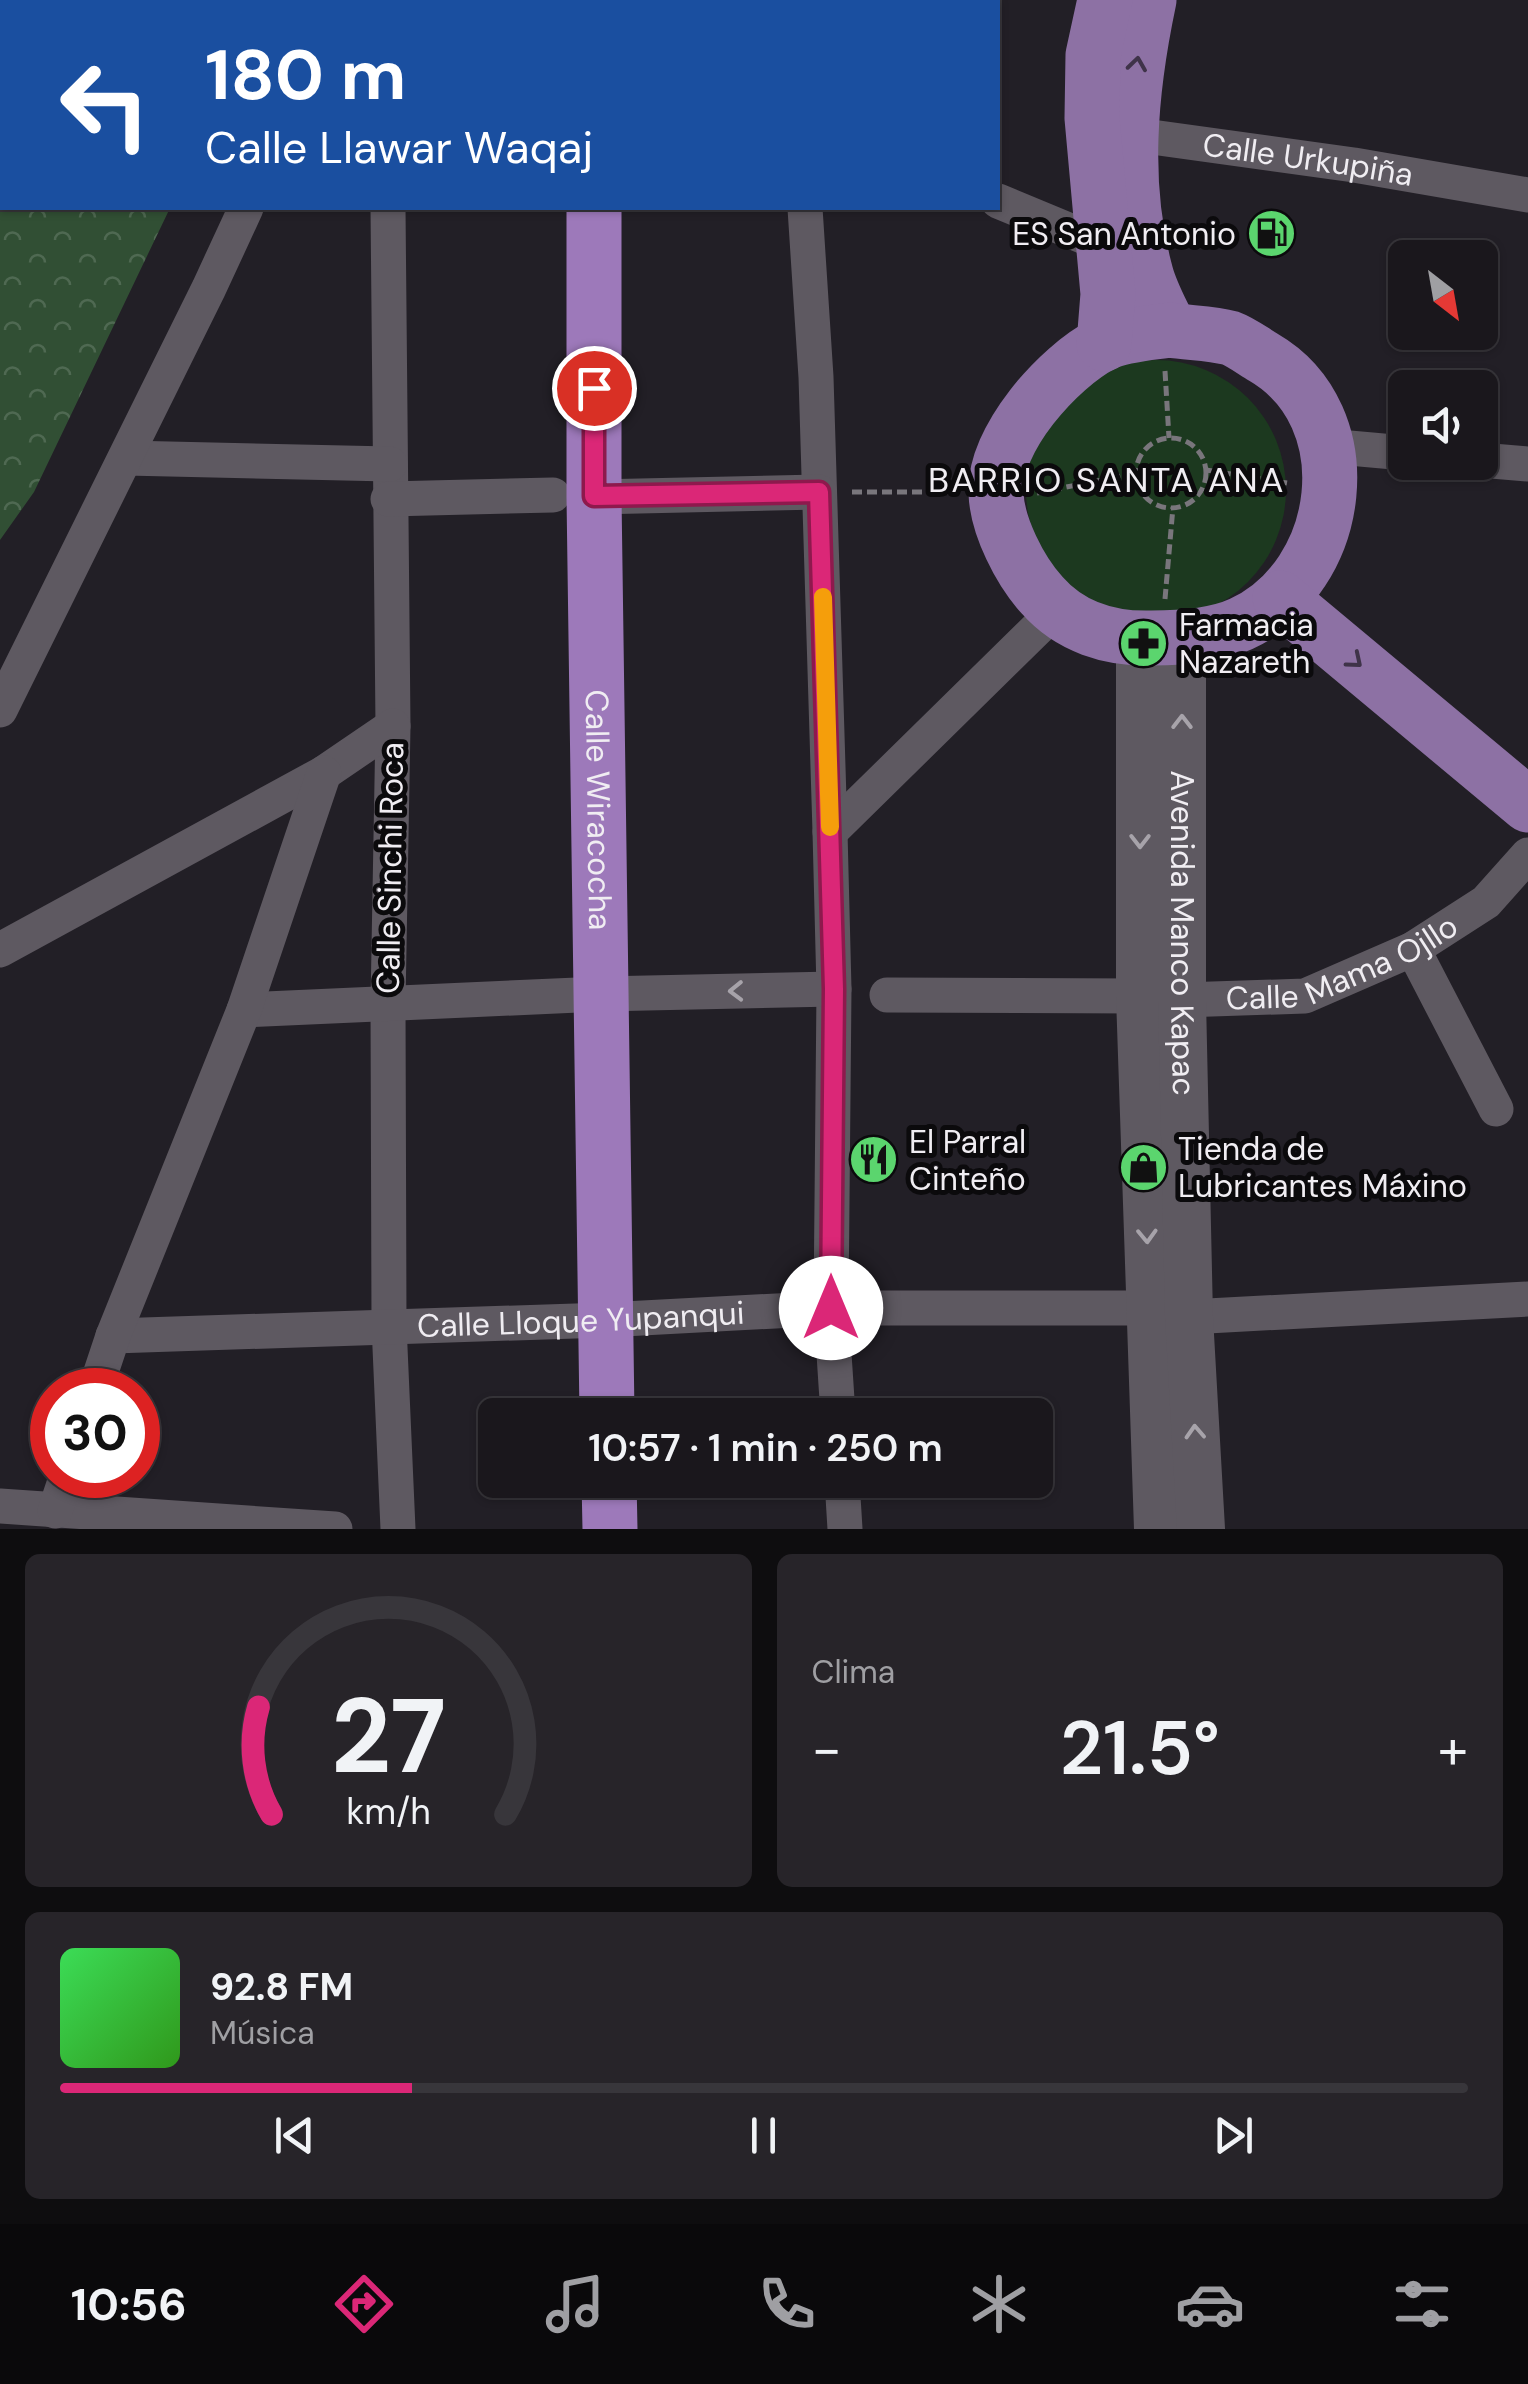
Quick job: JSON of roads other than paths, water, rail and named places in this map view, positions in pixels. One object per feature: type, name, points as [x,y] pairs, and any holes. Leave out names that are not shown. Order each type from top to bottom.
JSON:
[{"type":"highway","name":"Calle Wiracocha","points":[[594,210],[574,496],[600,994],[607,1398]]},
{"type":"highway","points":[[609,1498],[610,1529]]},
{"type":"main road","points":[[1106,0],[1093,54],[1135,208],[1146,275],[1166,331]]},
{"type":"main road","points":[[1104,344],[1108,294],[1104,246],[1111,126],[1136,65],[1149,0]]},
{"type":"main road","points":[[1166,331],[1232,339],[1277,365],[1299,388],[1316,416],[1327,446],[1332,488],[1324,531],[1293,584],[1240,625],[1166,638],[1099,632],[1056,610],[1032,582],[1006,534],[996,492],[1002,459],[1016,427],[1049,385],[1104,344],[1166,331]]},
{"type":"main road","points":[[1293,584],[1528,756]]},
{"type":"main road","points":[[1293,584],[1528,805]]},
{"type":"main road","name":"Avenida Manco Kapac","points":[[1158,1529],[1169,1312],[1161,998],[1166,638]]},
{"type":"main road","name":"Avenida Manco Kapac","points":[[1169,1312],[1201,1529]]},
{"type":"street","name":"Calle Urkupiña","points":[[1111,126],[1528,195]]},
{"type":"street","points":[[1000,202],[1104,246]]},
{"type":"street","points":[[0,710],[245,210]]},
{"type":"street","name":"Calle Sinchi Roca","points":[[388,210],[393,726],[388,1002],[389,1325],[398,1529]]},
{"type":"street","points":[[805,210],[816,377],[830,832],[834,989],[831,1308],[837,1398]]},
{"type":"street","points":[[1327,446],[1388,451]]},
{"type":"street","points":[[126,458],[574,496],[819,492]]},
{"type":"street","points":[[1498,462],[1528,464]]},
{"type":"street","points":[[830,832],[1056,610]]},
{"type":"street","points":[[0,950],[324,773],[393,726]]},
{"type":"street","points":[[102,1368],[244,1010],[324,773]]},
{"type":"street","name":"Calle Mama Ojllo","points":[[888,995],[1305,996],[1412,949],[1486,902],[1528,854]]},
{"type":"street","points":[[1412,949],[1496,1109]]},
{"type":"street","points":[[244,1010],[600,994],[834,989]]},
{"type":"street","name":"Calle Lloque Yupanqui","points":[[113,1336],[605,1320],[831,1308],[1169,1312],[1528,1300]]},
{"type":"street","points":[[55,1510],[59,1498]]},
{"type":"street","points":[[843,1498],[845,1529]]},
{"type":"street","points":[[0,1506],[334,1529]]},
{"type":"place","name":"ES San Antonio","points":[[1271,234]]},
{"type":"place","name":"Farmacia Nazareth","points":[[1144,643]]},
{"type":"place","name":"El Parral Cinteño","points":[[874,1160]]},
{"type":"place","name":"Tienda de Lubricantes Máxino","points":[[1143,1167]]},
{"type":"district","name":"BARRIO SANTA ANA","points":[[1107,480]]}]
